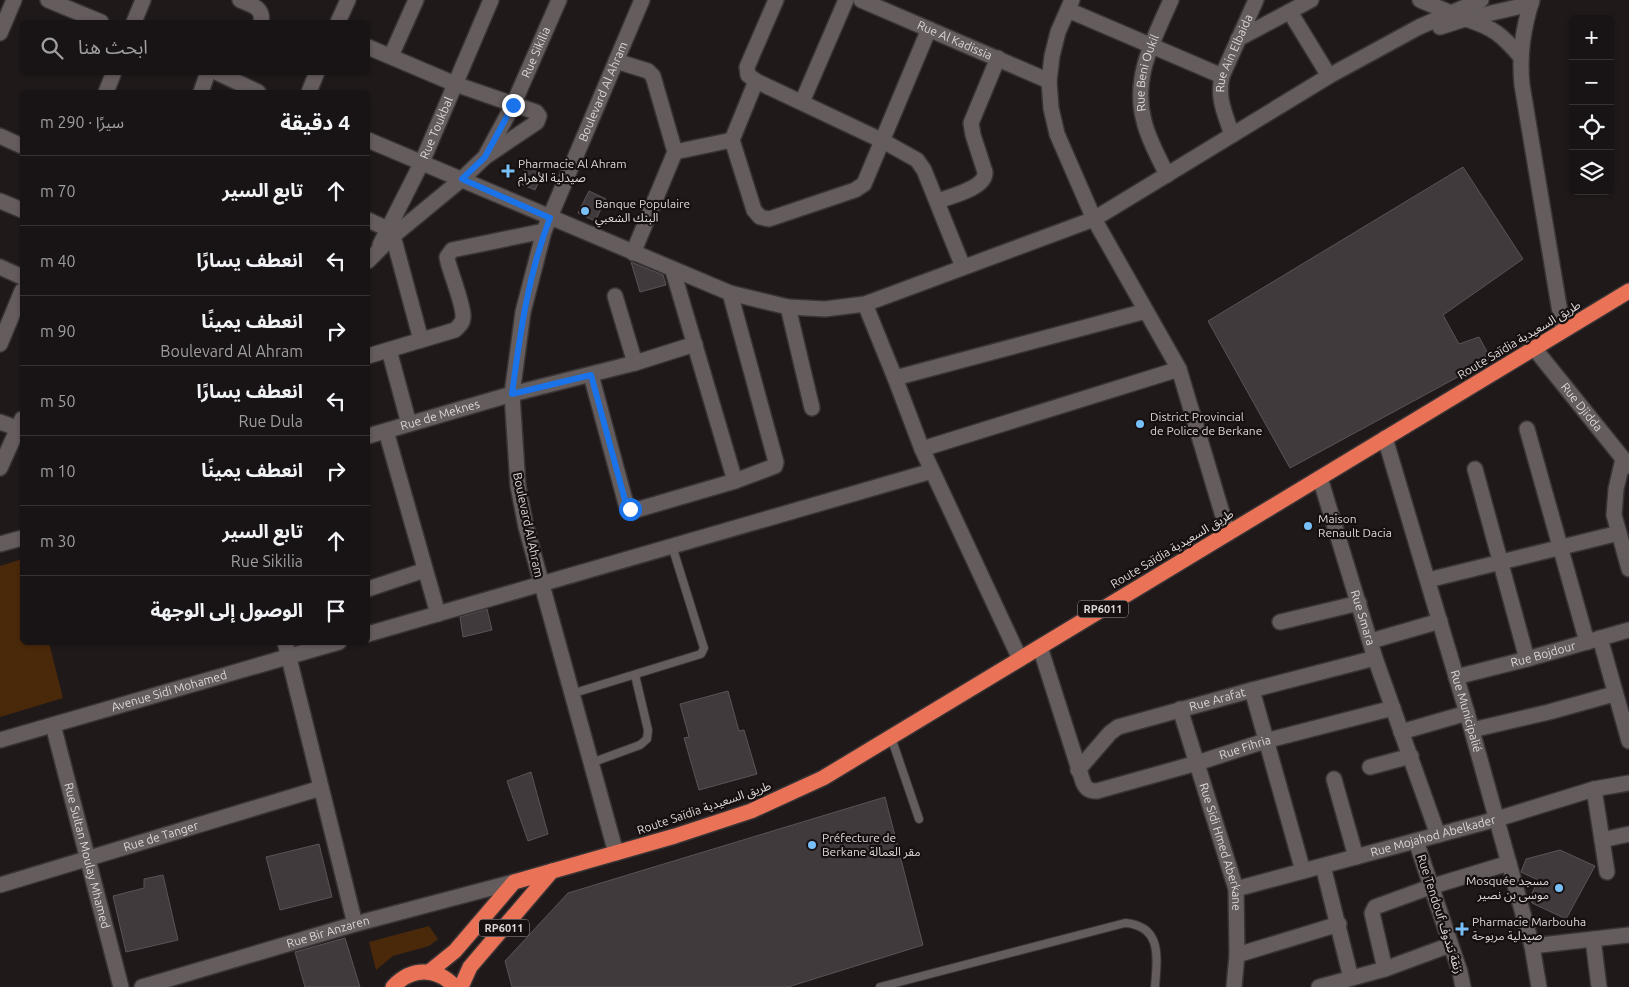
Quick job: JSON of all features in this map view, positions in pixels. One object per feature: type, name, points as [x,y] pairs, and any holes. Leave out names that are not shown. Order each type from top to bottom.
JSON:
[{"type":"highway","name":"Route Saïdia طريق السعيدية","points":[[514,882],[675,836],[775,801],[823,778],[1629,291]]},
{"type":"highway","name":"RP6011","points":[[461,987],[470,967],[552,871]]},
{"type":"highway","name":"RP6011","points":[[429,972],[455,951],[514,882]]},
{"type":"highway","points":[[393,987],[406,976],[413,973],[429,972],[444,977],[455,987]]},
{"type":"street","points":[[0,33],[14,0]]},
{"type":"street","points":[[48,0],[97,20]]},
{"type":"street","points":[[135,20],[143,0]]},
{"type":"street","points":[[240,0],[258,9],[261,18]]},
{"type":"street","points":[[339,20],[348,0]]},
{"type":"street","points":[[391,56],[416,0]]},
{"type":"street","name":"Rue Toukbal","points":[[391,233],[491,0]]},
{"type":"street","name":"Rue Sikilia","points":[[485,157],[513,105],[559,0]]},
{"type":"street","points":[[776,0],[747,67],[748,75],[756,81],[883,140],[921,164],[938,201],[963,268]]},
{"type":"street","points":[[802,102],[846,0]]},
{"type":"street","name":"Rue Al Kadissia","points":[[861,0],[1049,81]]},
{"type":"street","name":"Rue Beni Oukil","points":[[1166,175],[1144,122],[1141,104],[1141,75],[1151,45],[1171,0]]},
{"type":"street","name":"Rue Ain Elbaida","points":[[1232,135],[1219,95],[1222,76],[1256,0]]},
{"type":"street","points":[[1238,39],[1311,0]]},
{"type":"street","points":[[1422,0],[1487,26],[1498,33],[1521,57]]},
{"type":"street","points":[[1458,16],[1481,0]]},
{"type":"street","name":"Boulevard Al Ahram","points":[[616,853],[526,527],[518,486],[512,394],[523,312],[547,224],[616,61],[638,1]]},
{"type":"street","points":[[370,141],[462,179],[547,224],[633,253],[730,293],[788,307],[825,309],[865,304],[1094,219],[1329,76],[1419,27],[1458,16],[1532,2],[1522,35],[1522,85],[1563,330]]},
{"type":"street","points":[[1222,76],[1151,45],[1070,5],[1058,32],[1052,56],[1049,81],[1051,108],[1057,134],[1094,219],[1179,370],[1228,533]]},
{"type":"street","points":[[1290,12],[1329,76]]},
{"type":"street","points":[[756,81],[732,140],[754,210],[760,218],[764,219],[860,188],[864,184],[929,29]]},
{"type":"street","points":[[370,48],[455,84],[536,112],[540,116],[539,119],[485,157],[462,179],[391,233],[372,257]]},
{"type":"street","points":[[938,201],[982,182],[985,172],[971,123],[998,58]]},
{"type":"street","points":[[616,61],[648,72],[653,76],[674,152],[633,253]]},
{"type":"street","points":[[107,90],[113,75]]},
{"type":"street","points":[[202,90],[207,75]]},
{"type":"street","points":[[310,90],[316,75]]},
{"type":"street","points":[[237,77],[255,90]]},
{"type":"street","points":[[0,136],[20,145]]},
{"type":"street","points":[[674,152],[732,140]]},
{"type":"street","points":[[0,201],[20,209]]},
{"type":"street","points":[[370,221],[391,233],[421,340]]},
{"type":"street","points":[[370,355],[455,330],[462,323],[463,314],[447,258],[452,250],[547,224]]},
{"type":"street","points":[[0,267],[20,276]]},
{"type":"street","points":[[673,271],[735,481]]},
{"type":"street","points":[[591,375],[626,504],[630,509],[636,510],[735,481],[772,468],[776,462],[730,293]]},
{"type":"street","points":[[1,336],[20,295]]},
{"type":"street","points":[[615,296],[635,363]]},
{"type":"street","points":[[865,304],[922,449],[1020,659]]},
{"type":"street","points":[[788,307],[812,408]]},
{"type":"street","points":[[895,378],[1146,311]]},
{"type":"street","name":"Rue de Meknes","points":[[370,435],[512,394],[635,363],[695,344]]},
{"type":"street","name":"Rue Djidda","points":[[1534,348],[1626,463]]},
{"type":"street","points":[[389,350],[409,424]]},
{"type":"street","points":[[922,449],[1179,370]]},
{"type":"street","points":[[0,422],[20,426]]},
{"type":"street","points":[[0,468],[20,428]]},
{"type":"street","points":[[1526,429],[1559,548],[1593,640],[1621,701],[1629,741]]},
{"type":"street","points":[[386,431],[438,614]]},
{"type":"street","name":"Rue Municipalié","points":[[1385,438],[1497,819],[1532,946],[1539,987]]},
{"type":"street","points":[[1626,463],[1614,504],[1614,515],[1629,569]]},
{"type":"street","points":[[1475,469],[1527,659]]},
{"type":"street","points":[[370,633],[932,471]]},
{"type":"street","name":"Rue Smara","points":[[1320,478],[1375,658],[1438,835]]},
{"type":"street","points":[[1428,580],[1619,534]]},
{"type":"street","points":[[0,544],[20,539]]},
{"type":"street","points":[[370,588],[425,570]]},
{"type":"street","points":[[1280,622],[1359,603]]},
{"type":"street","points":[[1371,641],[1440,621]]},
{"type":"street","name":"Rue Bojdour","points":[[1456,676],[1527,659],[1629,630]]},
{"type":"street","name":"Avenue Sidi Mohamed","points":[[0,740],[53,725],[286,650],[319,645]]},
{"type":"street","points":[[1040,647],[1078,770]]},
{"type":"street","points":[[286,650],[355,924]]},
{"type":"street","name":"Rue Arafat","points":[[1078,770],[1110,733],[1118,727],[1375,658]]},
{"type":"street","points":[[1252,690],[1265,742],[1303,871]]},
{"type":"street","points":[[1472,730],[1549,712],[1621,701]]},
{"type":"street","name":"Rue Fihria","points":[[1078,770],[1085,788],[1097,791],[1265,742],[1393,708]]},
{"type":"street","name":"Rue Sidi Hmed Aberkane","points":[[1180,709],[1236,889],[1237,955],[1234,987]]},
{"type":"street","points":[[1402,732],[1467,713]]},
{"type":"street","name":"Rue Sultan Moulay Mhamed","points":[[53,725],[121,987]]},
{"type":"street","points":[[1370,768],[1411,756]]},
{"type":"street","points":[[1334,778],[1356,857]]},
{"type":"street","name":"Rue Mojahod Abelkader","points":[[1236,889],[1497,819],[1594,789],[1629,783]]},
{"type":"street","name":"Rue de Tanger","points":[[0,885],[321,788]]},
{"type":"street","points":[[1594,789],[1607,872]]},
{"type":"street","points":[[1602,840],[1629,834]]},
{"type":"street","name":"Rue Tendouf زنقة تندوف","points":[[1416,841],[1460,972],[1463,987]]},
{"type":"street","points":[[1385,969],[1372,913],[1373,909],[1430,887],[1508,863]]},
{"type":"street","points":[[1323,866],[1351,978]]},
{"type":"street","name":"Rue Bir Anzaren","points":[[142,987],[355,924],[514,882]]},
{"type":"street","points":[[1237,955],[1339,924]]},
{"type":"street","points":[[1532,946],[1629,935]]},
{"type":"street","points":[[1593,939],[1599,987]]},
{"type":"street","points":[[1319,987],[1385,969],[1450,944]]},
{"type":"lane","points":[[571,694],[701,654],[704,648],[672,546]]},
{"type":"lane","points":[[590,763],[640,744],[647,739],[648,730],[635,675]]},
{"type":"lane","points":[[891,736],[919,820]]},
{"type":"lane","points":[[880,987],[1125,924],[1141,927],[1153,938],[1157,955],[1156,987]]},
{"type":"shaded area","points":[[20,560],[20,645],[50,645],[63,698],[0,717],[0,566]]},
{"type":"shaded area","points":[[429,926],[438,939],[429,946],[393,956],[376,970],[369,942]]},
{"type":"building","points":[[526,167],[542,174],[535,190],[519,183]]},
{"type":"building","points":[[1463,167],[1523,259],[1443,315],[1459,344],[1479,337],[1491,359],[1290,468],[1208,321]]},
{"type":"building","points":[[589,191],[606,199],[595,221],[578,213]]},
{"type":"building","points":[[631,262],[663,275],[666,285],[640,292]]},
{"type":"building","points":[[487,609],[492,630],[463,637],[460,617]]},
{"type":"building","points":[[728,691],[739,731],[744,730],[757,774],[699,790],[684,738],[689,737],[680,704]]},
{"type":"building","points":[[531,772],[548,834],[528,841],[507,781]]},
{"type":"building","name":"Préfecture de Berkane مقر العمالة","points":[[885,797],[923,945],[788,987],[512,987],[505,961],[568,893]]},
{"type":"building","points":[[319,844],[332,897],[280,910],[266,857]]},
{"type":"building","name":"Mosquée مسجد موسى بن نصير","points":[[1560,850],[1595,866],[1566,919],[1532,903],[1531,896],[1538,880],[1521,872],[1526,859]]},
{"type":"building","points":[[163,875],[178,940],[126,952],[113,896],[144,888],[144,879]]},
{"type":"building","points":[[345,938],[360,987],[305,987],[295,952]]},
{"type":"place","name":"Pharmacie Al Ahram صيدلية الأهرام","points":[[508,171]]},
{"type":"place","name":"Banque Populaire البنك الشعبي","points":[[585,211]]},
{"type":"place","name":"District Provincial de Police de Berkane","points":[[1140,424]]},
{"type":"place","name":"Maison Renault Dacia","points":[[1308,526]]},
{"type":"place","name":"Préfecture de Berkane مقر العمالة","points":[[812,845]]},
{"type":"place","name":"Mosquée مسجد موسى بن نصير","points":[[1559,888]]},
{"type":"place","name":"Pharmacie Marbouha صيدلية مربوحة","points":[[1462,929]]},
{"type":"route","points":[[513,105],[485,157],[462,179],[550,218],[544,231],[523,312],[512,394],[591,375],[626,504],[630,509]]}]
